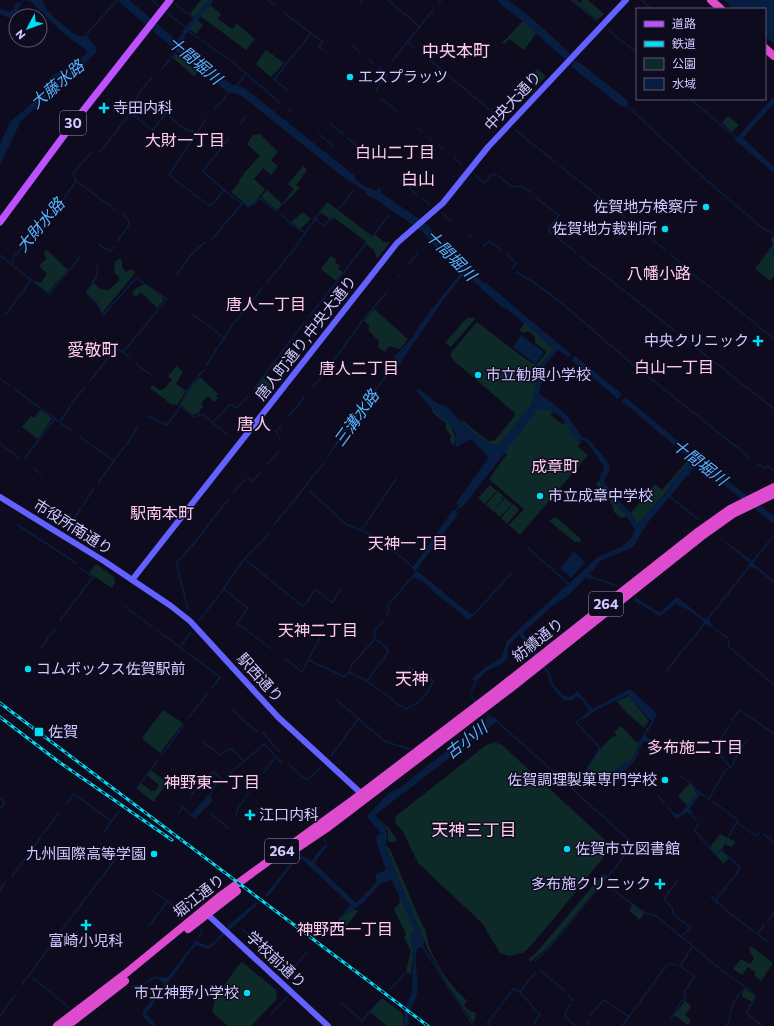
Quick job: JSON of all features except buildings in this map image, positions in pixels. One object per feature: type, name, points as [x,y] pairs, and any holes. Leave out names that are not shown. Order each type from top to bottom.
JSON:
[{"type":"highway","points":[[711,0],[720,8]]},
{"type":"highway","points":[[766,49],[774,56]]},
{"type":"highway","name":"264","points":[[751,502],[774,487]]},
{"type":"highway","name":"264","points":[[751,502],[774,494]]},
{"type":"highway","name":"紡績通り","points":[[364,796],[732,512],[751,502]]},
{"type":"highway","name":"堀江通り","points":[[67,1026],[207,914],[364,796]]},
{"type":"highway","name":"堀江通り","points":[[57,1026],[125,974],[219,897],[364,796]]},
{"type":"main road","name":"30","points":[[0,222],[68,130],[170,0]]},
{"type":"main road","name":"中央大通り","points":[[414,227],[443,203],[488,147],[626,0]]},
{"type":"main road","name":"唐人町通り,中央大通り","points":[[132,580],[393,248],[414,227]]},
{"type":"main road","name":"市役所南通り","points":[[0,497],[132,580]]},
{"type":"main road","name":"駅西通り","points":[[132,580],[171,606],[190,621],[278,716],[364,796]]},
{"type":"main road","name":"学校前通り","points":[[207,914],[328,1026]]},
{"type":"green space","points":[[201,0],[209,0],[194,17],[190,14]]},
{"type":"green space","points":[[571,0],[577,0],[580,3],[582,0],[588,0],[604,14],[596,21]]},
{"type":"green space","points":[[209,4],[221,14],[218,19],[232,29],[237,24],[255,39],[246,50],[199,15]]},
{"type":"green space","points":[[196,19],[203,25],[196,34],[189,29]]},
{"type":"green space","points":[[524,20],[537,32],[524,50],[509,39],[504,44],[502,43]]},
{"type":"green space","points":[[266,50],[284,63],[271,77],[256,64]]},
{"type":"green space","points":[[176,54],[198,72],[194,76],[173,58]]},
{"type":"green space","points":[[537,69],[546,76],[538,85],[534,86],[527,80]]},
{"type":"green space","points":[[728,116],[739,125],[732,132],[722,123]]},
{"type":"green space","points":[[260,134],[278,152],[271,160],[278,166],[271,175],[263,168],[254,179],[265,189],[254,203],[248,206],[231,192],[240,182],[239,180],[244,175],[243,174],[260,156],[247,144],[253,135]]},
{"type":"green space","points":[[303,166],[307,170],[296,185],[300,188],[277,210],[261,197],[267,190],[282,204],[294,189],[288,184]]},
{"type":"green space","points":[[327,202],[372,236],[374,234],[384,242],[390,242],[377,259],[374,250],[366,244],[367,242],[334,218],[331,220],[320,212]]},
{"type":"green space","points":[[303,212],[311,219],[300,229],[291,222]]},
{"type":"green space","points":[[774,235],[774,276],[770,281],[755,269],[773,244],[771,239]]},
{"type":"green space","points":[[45,251],[48,251],[68,270],[48,292],[32,280],[41,283],[47,274],[39,266],[47,258],[44,255]]},
{"type":"green space","points":[[331,256],[340,266],[338,269],[343,272],[336,281],[321,269]]},
{"type":"green space","points":[[118,259],[122,260],[122,267],[126,272],[132,269],[135,273],[102,313],[97,302],[86,293],[94,283],[100,289],[109,290],[119,281],[119,277],[114,272],[115,262]]},
{"type":"green space","points":[[145,284],[162,295],[163,301],[157,308],[141,292],[136,297],[132,293],[135,289]]},
{"type":"green space","points":[[374,309],[408,339],[400,349],[389,346],[385,352],[378,348],[379,341],[368,330],[370,326],[364,321]]},
{"type":"green space","points":[[468,318],[476,318],[451,347],[445,343],[464,321]]},
{"type":"green space","points":[[477,322],[524,358],[536,365],[546,353],[545,350],[535,343],[535,337],[529,331],[524,333],[519,331],[525,323],[554,349],[539,367],[533,400],[530,407],[498,445],[489,444],[461,422],[463,421],[488,441],[494,441],[514,417],[515,413],[453,360],[450,354]]},
{"type":"green space","points":[[177,366],[183,372],[176,384],[186,391],[177,405],[171,404],[150,388],[152,385],[159,390],[164,389],[172,380],[168,376]]},
{"type":"green space","points":[[200,377],[218,394],[216,396],[218,398],[215,402],[207,396],[201,404],[203,406],[199,412],[193,415],[180,404],[191,387]]},
{"type":"green space","points":[[263,378],[275,387],[266,399],[254,389]]},
{"type":"green space","points":[[538,408],[554,411],[550,414],[562,424],[567,423],[577,441],[581,441],[578,447],[588,455],[520,535],[509,525],[524,509],[489,479],[507,454],[504,453]]},
{"type":"green space","points":[[432,409],[450,423],[456,439],[453,445],[450,440],[451,436],[446,429],[446,423],[433,413]]},
{"type":"green space","points":[[40,410],[52,418],[38,439],[22,427],[31,416],[34,418]]},
{"type":"green space","points":[[690,458],[691,460],[669,489],[637,525],[631,513],[655,484],[662,490]]},
{"type":"green space","points":[[599,480],[605,492],[626,514],[625,518],[620,517],[614,512],[612,504],[596,484]]},
{"type":"green space","points":[[490,485],[497,491],[485,504],[478,498]]},
{"type":"green space","points":[[498,491],[504,497],[493,511],[486,505]]},
{"type":"green space","points":[[505,498],[512,504],[500,517],[493,511]]},
{"type":"green space","points":[[513,504],[519,510],[507,524],[501,518]]},
{"type":"green space","points":[[556,517],[581,539],[580,542],[575,542],[549,521]]},
{"type":"green space","points":[[96,564],[114,577],[115,583],[112,588],[89,573]]},
{"type":"green space","points":[[629,696],[649,721],[644,728],[626,712],[617,701]]},
{"type":"green space","points":[[163,710],[183,723],[160,753],[143,739],[143,737]]},
{"type":"green space","points":[[621,726],[636,742],[640,741],[632,759],[607,775],[594,772],[587,767],[601,748],[613,736],[614,737],[617,735],[614,732]]},
{"type":"green space","points":[[494,742],[502,745],[604,839],[609,847],[607,853],[527,950],[522,953],[509,956],[500,953],[482,923],[418,863],[403,832],[395,822],[396,816],[485,746]]},
{"type":"green space","points":[[151,770],[167,783],[154,801],[137,789],[141,783],[151,791],[156,790],[159,785],[147,775]]},
{"type":"green space","points":[[690,783],[697,794],[687,806],[678,796]]},
{"type":"green space","points":[[379,820],[388,827],[397,840],[390,842],[388,840],[388,831]]},
{"type":"green space","points":[[720,834],[736,842],[731,847],[725,844],[721,851],[729,858],[723,864],[710,847]]},
{"type":"green space","points":[[385,845],[390,849],[425,931],[430,949],[441,971],[461,996],[467,1001],[464,1005],[469,1011],[476,1013],[474,1023],[449,986],[428,950]]},
{"type":"green space","points":[[603,874],[607,876],[547,948],[530,962],[529,959],[537,952]]},
{"type":"green space","points":[[399,895],[415,931],[411,935],[411,948],[414,949],[411,974],[406,972],[411,951],[404,937],[406,934],[394,909],[400,903]]},
{"type":"green space","points":[[632,903],[645,912],[640,920],[630,911]]},
{"type":"green space","points":[[353,909],[358,911],[345,928],[337,921]]},
{"type":"green space","points":[[751,946],[773,963],[761,981],[755,976],[755,972],[748,967],[742,975],[733,969],[741,959],[750,964],[754,959],[749,949]]},
{"type":"green space","name":"市立神野小学校","points":[[242,962],[276,990],[277,999],[251,1026],[228,1026],[212,1012],[216,996]]},
{"type":"green space","points":[[744,988],[755,995],[752,1002],[742,996]]},
{"type":"green space","points":[[382,998],[403,1014],[404,1026],[387,1026],[370,1012]]},
{"type":"green space","points":[[685,1001],[691,1006],[685,1015],[691,1020],[688,1025],[674,1015]]},
{"type":"water","points":[[24,0],[42,0],[46,8],[37,8],[30,1]]},
{"type":"water","points":[[724,0],[774,0],[774,44],[766,37],[766,8],[733,8]]},
{"type":"water","points":[[18,2],[21,5],[19,8],[14,8],[15,4]]},
{"type":"water","points":[[0,9],[8,12],[8,18],[0,14]]},
{"type":"water","points":[[48,11],[77,36],[88,36],[97,48],[96,52],[80,69],[53,87],[41,102],[21,121],[0,164],[0,144],[10,122],[36,100],[46,88],[51,77],[68,69],[87,53],[87,50],[48,19]]},
{"type":"water","points":[[184,51],[222,81],[220,84],[182,53]]},
{"type":"water","points":[[237,84],[247,92],[244,96],[224,89],[226,85],[233,86]]},
{"type":"water","points":[[774,96],[774,103],[743,138],[774,167],[774,173],[735,140]]},
{"type":"water","points":[[344,172],[375,193],[380,187],[381,193],[377,199],[342,176]]},
{"type":"water","points":[[383,195],[405,211],[400,216],[379,202]]},
{"type":"water","points":[[429,236],[436,236],[458,263],[454,267]]},
{"type":"water","points":[[463,266],[495,292],[492,296],[464,274],[444,299],[398,366],[390,372],[354,421],[352,420],[388,372],[395,356],[413,337],[421,323],[461,273],[459,270]]},
{"type":"water","points":[[500,295],[571,354],[568,357],[558,350],[545,365],[539,394],[553,403],[568,417],[582,437],[590,441],[608,462],[610,470],[604,480],[605,483],[613,495],[631,513],[637,524],[669,490],[669,485],[691,460],[678,448],[682,443],[691,453],[774,516],[774,524],[697,464],[646,525],[633,547],[600,561],[590,574],[593,577],[591,580],[586,577],[569,595],[552,606],[523,633],[551,675],[552,683],[563,695],[570,697],[577,691],[593,709],[630,689],[657,714],[648,731],[646,730],[652,722],[628,695],[596,710],[584,719],[582,718],[589,710],[583,701],[576,696],[572,700],[564,701],[550,684],[549,676],[519,635],[508,646],[507,659],[503,663],[486,671],[476,682],[472,679],[486,667],[502,657],[507,641],[598,557],[621,547],[630,540],[635,530],[599,480],[604,468],[587,442],[583,440],[577,441],[563,419],[555,413],[539,408],[469,499],[461,508],[456,503],[489,457],[472,440],[468,440],[457,447],[455,444],[456,438],[453,428],[432,409],[417,392],[418,388],[438,404],[446,406],[461,422],[489,444],[498,445],[530,407],[533,400],[539,367],[554,349],[497,300]]},
{"type":"water","points":[[521,335],[544,352],[536,364],[513,347]]},
{"type":"water","points":[[575,356],[622,394],[617,400],[615,396],[571,360]]},
{"type":"water","points":[[625,397],[678,441],[674,445],[622,401]]},
{"type":"water","points":[[347,424],[350,427],[323,464]]},
{"type":"water","points":[[453,510],[458,514],[416,570],[470,614],[474,614],[469,620],[435,593],[425,583],[412,576],[415,573],[412,567]]},
{"type":"water","points":[[715,534],[752,561],[774,534],[753,563],[774,581],[774,583],[755,568],[748,566],[750,563]]},
{"type":"water","points":[[574,552],[585,562],[571,578],[560,568]]},
{"type":"water","points":[[635,597],[656,611],[661,612],[677,597],[703,618],[708,619],[714,629],[706,624],[703,624],[704,621],[689,610],[675,604],[660,616],[633,600]]},
{"type":"water","points":[[493,716],[502,725],[501,726],[496,722],[375,815],[387,832],[387,840],[385,845],[424,941],[422,947],[418,948],[416,954],[418,987],[416,998],[409,1011],[409,1026],[405,1026],[405,1008],[412,993],[414,949],[411,948],[411,934],[415,931],[392,880],[380,884],[364,902],[337,921],[322,939],[321,938],[351,905],[302,859],[295,861],[270,894],[267,897],[265,895],[295,858],[302,856],[312,861],[317,853],[326,844],[323,839],[325,839],[327,846],[315,862],[316,865],[356,903],[377,882],[375,874],[386,870],[376,837],[381,833],[368,818],[368,815],[389,793],[400,788],[485,723],[486,718]]},
{"type":"water","points":[[644,734],[658,747],[655,752],[652,745],[644,741],[634,761],[624,771],[605,777],[593,774],[587,770],[587,767],[594,772],[607,775],[632,759]]},
{"type":"water","points":[[697,790],[709,798],[700,795],[690,808],[693,816],[687,812],[676,819],[664,802],[675,814],[680,814],[697,794]]},
{"type":"water","points":[[208,795],[213,800],[195,819],[191,815]]},
{"type":"water","points":[[256,902],[258,904],[211,947],[207,949],[196,945],[192,949],[146,1014],[156,1026],[152,1026],[143,1016],[143,1011],[165,984],[157,978],[140,987],[130,987],[132,985],[143,985],[149,979],[154,977],[167,978],[196,941],[208,946],[216,940],[229,925]]},
{"type":"waterway","points":[[19,4],[24,0]]},
{"type":"waterway","name":"大藤水路","points":[[85,36],[117,0]]},
{"type":"waterway","name":"十間堀川","points":[[123,0],[191,58]]},
{"type":"waterway","points":[[152,0],[158,5]]},
{"type":"waterway","points":[[185,32],[211,0]]},
{"type":"waterway","points":[[268,0],[274,5]]},
{"type":"waterway","points":[[359,0],[362,3]]},
{"type":"waterway","points":[[388,0],[420,27]]},
{"type":"waterway","points":[[502,0],[531,23],[565,54]]},
{"type":"waterway","points":[[574,0],[597,20]]},
{"type":"waterway","points":[[642,0],[650,8]]},
{"type":"waterway","points":[[175,4],[195,19]]},
{"type":"waterway","points":[[393,60],[433,10]]},
{"type":"waterway","points":[[167,13],[187,28]]},
{"type":"waterway","points":[[284,13],[323,42],[319,47],[322,49]]},
{"type":"waterway","points":[[187,30],[234,63],[280,103]]},
{"type":"waterway","points":[[608,30],[636,52]]},
{"type":"waterway","points":[[289,91],[274,80],[311,33]]},
{"type":"waterway","points":[[180,41],[183,36]]},
{"type":"waterway","points":[[407,42],[414,48]]},
{"type":"waterway","points":[[353,46],[359,51]]},
{"type":"waterway","points":[[162,69],[179,49]]},
{"type":"waterway","points":[[429,59],[502,120]]},
{"type":"waterway","points":[[369,60],[373,63]]},
{"type":"waterway","points":[[576,65],[624,103]]},
{"type":"waterway","points":[[376,90],[387,75],[378,67]]},
{"type":"waterway","points":[[237,86],[246,73]]},
{"type":"waterway","name":"十間堀川","points":[[214,76],[229,88],[242,91],[351,178]]},
{"type":"waterway","points":[[152,78],[136,100],[133,115],[153,130],[166,113],[183,128],[195,133]]},
{"type":"waterway","points":[[214,110],[229,92]]},
{"type":"waterway","points":[[381,98],[397,111]]},
{"type":"waterway","points":[[691,100],[737,138]]},
{"type":"waterway","points":[[624,103],[713,186],[764,229],[774,234]]},
{"type":"waterway","name":"大財水路","points":[[100,150],[101,151],[128,116]]},
{"type":"waterway","points":[[240,124],[246,116]]},
{"type":"waterway","points":[[206,119],[169,175],[208,205],[213,204],[224,190],[248,207],[260,198],[276,211]]},
{"type":"waterway","points":[[330,123],[343,134]]},
{"type":"waterway","points":[[418,129],[422,132]]},
{"type":"waterway","points":[[515,130],[554,161]]},
{"type":"waterway","points":[[319,134],[333,146]]},
{"type":"waterway","points":[[224,190],[203,171],[229,138]]},
{"type":"waterway","points":[[348,138],[365,153]]},
{"type":"waterway","points":[[438,144],[444,149]]},
{"type":"waterway","name":"大財水路","points":[[6,314],[31,280],[12,265],[13,258],[59,206],[76,181],[73,173],[91,153]]},
{"type":"waterway","points":[[455,158],[462,165]]},
{"type":"waterway","points":[[561,167],[626,218]]},
{"type":"waterway","points":[[475,175],[484,183],[491,175],[495,174],[513,187],[522,186],[530,192]]},
{"type":"waterway","points":[[76,181],[116,210]]},
{"type":"waterway","points":[[400,181],[418,195]]},
{"type":"waterway","points":[[338,210],[353,191]]},
{"type":"waterway","name":"十間堀川","points":[[370,192],[383,199],[426,229],[438,244]]},
{"type":"waterway","points":[[535,197],[559,215],[548,230],[576,253]]},
{"type":"waterway","points":[[422,198],[430,205]]},
{"type":"waterway","points":[[324,207],[327,203]]},
{"type":"waterway","points":[[212,239],[242,204]]},
{"type":"waterway","points":[[266,283],[295,248],[322,209]]},
{"type":"waterway","points":[[442,213],[450,220]]},
{"type":"waterway","points":[[117,243],[129,224],[128,219],[122,214]]},
{"type":"waterway","points":[[314,218],[324,226],[334,214]]},
{"type":"waterway","points":[[281,215],[299,230],[305,232]]},
{"type":"waterway","points":[[375,233],[389,216]]},
{"type":"waterway","points":[[632,223],[637,227]]},
{"type":"waterway","points":[[642,231],[665,250]]},
{"type":"waterway","points":[[483,247],[489,241],[501,250]]},
{"type":"waterway","points":[[177,275],[190,256],[205,242]]},
{"type":"waterway","points":[[328,293],[367,242]]},
{"type":"waterway","points":[[99,245],[110,251],[114,247]]},
{"type":"waterway","points":[[773,245],[769,251],[774,255]]},
{"type":"waterway","points":[[408,265],[417,254]]},
{"type":"waterway","points":[[506,254],[516,263],[512,269]]},
{"type":"waterway","points":[[0,255],[12,265]]},
{"type":"waterway","points":[[671,255],[685,267]]},
{"type":"waterway","points":[[580,256],[675,331]]},
{"type":"waterway","points":[[31,280],[49,294],[80,257]]},
{"type":"waterway","name":"十間堀川","points":[[450,257],[470,275]]},
{"type":"waterway","points":[[90,381],[116,348],[123,352],[167,299],[136,278],[103,315],[96,302],[86,293],[96,278],[98,268],[96,263]]},
{"type":"waterway","points":[[689,271],[711,288]]},
{"type":"waterway","points":[[516,272],[533,282],[565,306],[641,371]]},
{"type":"waterway","points":[[206,366],[231,327],[263,287]]},
{"type":"waterway","name":"十間堀川","points":[[485,287],[505,304]]},
{"type":"waterway","points":[[715,291],[774,339]]},
{"type":"waterway","points":[[328,368],[363,320],[387,292]]},
{"type":"waterway","points":[[308,318],[327,294]]},
{"type":"waterway","points":[[192,314],[225,338]]},
{"type":"waterway","points":[[254,389],[305,321]]},
{"type":"waterway","points":[[679,334],[774,409]]},
{"type":"waterway","points":[[123,352],[130,358]]},
{"type":"waterway","points":[[135,363],[151,375]]},
{"type":"waterway","points":[[148,416],[166,425],[177,412],[190,386],[204,370]]},
{"type":"waterway","points":[[645,374],[749,457]]},
{"type":"waterway","points":[[313,387],[321,377]]},
{"type":"waterway","name":"大財水路","points":[[0,379],[10,386]]},
{"type":"waterway","points":[[72,403],[85,387]]},
{"type":"waterway","name":"大財水路","points":[[14,389],[72,431]]},
{"type":"waterway","points":[[244,400],[248,396]]},
{"type":"waterway","points":[[288,417],[304,398]]},
{"type":"waterway","points":[[213,422],[230,404],[236,408],[243,402]]},
{"type":"waterway","points":[[179,405],[194,417],[202,414],[228,435]]},
{"type":"waterway","points":[[60,422],[70,406]]},
{"type":"waterway","points":[[25,458],[55,418]]},
{"type":"waterway","name":"三溝水路","points":[[348,426],[354,420]]},
{"type":"waterway","points":[[281,426],[276,432],[281,441]]},
{"type":"waterway","points":[[127,444],[137,428]]},
{"type":"waterway","points":[[80,437],[114,461]]},
{"type":"waterway","points":[[0,443],[19,458]]},
{"type":"waterway","points":[[98,483],[124,447]]},
{"type":"waterway","points":[[268,464],[279,451]]},
{"type":"waterway","name":"三溝水路","points":[[274,525],[324,463]]},
{"type":"waterway","points":[[758,464],[765,469],[768,466],[774,471]]},
{"type":"waterway","points":[[35,469],[41,474]]},
{"type":"waterway","points":[[247,477],[253,481],[260,473]]},
{"type":"waterway","points":[[362,530],[396,479]]},
{"type":"waterway","points":[[233,493],[244,480]]},
{"type":"waterway","points":[[83,505],[94,488]]},
{"type":"waterway","points":[[310,491],[346,524],[369,534],[414,568]]},
{"type":"waterway","points":[[669,496],[698,519]]},
{"type":"waterway","points":[[188,609],[176,563],[190,548],[229,499]]},
{"type":"waterway","points":[[455,512],[460,506]]},
{"type":"waterway","points":[[73,520],[81,508]]},
{"type":"waterway","points":[[18,525],[76,563]]},
{"type":"waterway","points":[[70,525],[80,533]]},
{"type":"waterway","name":"三溝水路","points":[[199,620],[242,562],[269,532]]},
{"type":"waterway","points":[[528,548],[570,585]]},
{"type":"waterway","points":[[245,559],[302,606],[306,604],[315,589],[332,603],[341,588]]},
{"type":"waterway","points":[[707,620],[749,567]]},
{"type":"waterway","points":[[60,620],[93,577],[80,568]]},
{"type":"waterway","points":[[473,615],[511,574]]},
{"type":"waterway","points":[[387,615],[389,612],[388,605],[413,576]]},
{"type":"waterway","points":[[591,577],[617,586]]},
{"type":"waterway","points":[[224,589],[248,608],[237,623],[272,649]]},
{"type":"waterway","points":[[124,606],[151,626]]},
{"type":"waterway","points":[[309,660],[344,677],[349,672],[353,663],[375,639],[374,631],[383,621]]},
{"type":"waterway","points":[[667,670],[705,623]]},
{"type":"waterway","points":[[713,628],[728,638],[729,647],[774,685]]},
{"type":"waterway","points":[[40,649],[55,629]]},
{"type":"waterway","name":"三溝水路","points":[[158,631],[220,677],[212,688]]},
{"type":"waterway","name":"三溝水路","points":[[180,647],[191,632]]},
{"type":"waterway","points":[[286,659],[302,672],[321,636]]},
{"type":"waterway","points":[[367,681],[388,652],[388,650],[376,639]]},
{"type":"waterway","points":[[349,672],[367,681],[405,709],[419,702],[423,698],[429,690],[433,680],[409,667]]},
{"type":"waterway","name":"古小川","points":[[471,692],[476,681]]},
{"type":"waterway","points":[[627,693],[630,693],[653,716],[653,722],[644,735],[633,761],[625,768],[607,776],[600,776],[588,768],[600,748],[576,722],[592,711],[627,693]]},
{"type":"waterway","name":"三溝水路","points":[[189,717],[207,694]]},
{"type":"waterway","name":"古小川","points":[[471,696],[476,702]]},
{"type":"waterway","points":[[337,700],[384,741],[409,749]]},
{"type":"waterway","points":[[232,710],[257,732]]},
{"type":"waterway","points":[[732,720],[740,710],[774,734]]},
{"type":"waterway","name":"古小川","points":[[484,711],[489,717]]},
{"type":"waterway","points":[[331,756],[358,719]]},
{"type":"waterway","name":"三溝水路","points":[[162,754],[184,725]]},
{"type":"waterway","points":[[501,725],[554,772]]},
{"type":"waterway","points":[[716,745],[729,727]]},
{"type":"waterway","points":[[262,732],[280,752]]},
{"type":"waterway","points":[[709,799],[724,772],[732,766],[739,751],[747,740]]},
{"type":"waterway","points":[[204,743],[221,755],[230,748],[244,761]]},
{"type":"waterway","points":[[227,776],[264,744],[282,763]]},
{"type":"waterway","points":[[718,752],[730,767]]},
{"type":"waterway","points":[[264,772],[276,756]]},
{"type":"waterway","name":"三溝水路","points":[[137,788],[157,761]]},
{"type":"waterway","points":[[289,765],[307,780],[321,767]]},
{"type":"waterway","points":[[191,795],[213,771],[221,779]]},
{"type":"waterway","points":[[680,776],[690,783],[698,792]]},
{"type":"waterway","points":[[209,797],[214,787],[223,778]]},
{"type":"waterway","points":[[252,788],[258,781]]},
{"type":"waterway","points":[[535,961],[549,948],[630,849],[629,840],[571,788]]},
{"type":"waterway","points":[[236,815],[238,808],[249,792]]},
{"type":"waterway","name":"三溝水路","points":[[66,804],[74,794],[111,821]]},
{"type":"waterway","points":[[658,795],[664,803]]},
{"type":"waterway","points":[[0,798],[5,803],[0,809]]},
{"type":"waterway","points":[[708,798],[738,820],[721,850]]},
{"type":"waterway","points":[[179,813],[183,807],[193,816]]},
{"type":"waterway","name":"三溝水路","points":[[104,832],[119,811]]},
{"type":"waterway","name":"三溝水路","points":[[43,834],[58,814]]},
{"type":"waterway","points":[[212,814],[229,829]]},
{"type":"waterway","points":[[693,816],[696,820]]},
{"type":"waterway","points":[[699,823],[695,831],[715,854],[721,850],[739,866],[739,870],[715,901]]},
{"type":"waterway","points":[[738,823],[756,836],[760,831]]},
{"type":"waterway","points":[[763,834],[774,842]]},
{"type":"waterway","name":"三溝水路","points":[[12,876],[41,837]]},
{"type":"waterway","points":[[22,985],[117,857]]},
{"type":"waterway","points":[[678,880],[664,899],[673,909],[672,912],[690,928],[683,935]]},
{"type":"waterway","name":"三溝水路","points":[[0,890],[5,882]]},
{"type":"waterway","points":[[610,887],[644,913],[656,916],[725,973],[753,992],[755,998],[747,1012],[762,1026]]},
{"type":"waterway","points":[[153,891],[185,912]]},
{"type":"waterway","points":[[711,896],[731,915],[768,942]]},
{"type":"waterway","points":[[148,927],[167,902]]},
{"type":"waterway","points":[[768,921],[774,913]]},
{"type":"waterway","points":[[758,933],[764,925]]},
{"type":"waterway","points":[[199,937],[202,931],[200,929]]},
{"type":"waterway","points":[[242,929],[249,935]]},
{"type":"waterway","points":[[250,937],[287,970]]},
{"type":"waterway","points":[[421,944],[473,1025]]},
{"type":"waterway","points":[[671,1019],[680,1003],[686,999],[684,992],[695,976],[680,966],[692,947]]},
{"type":"waterway","points":[[285,978],[307,952]]},
{"type":"waterway","points":[[669,963],[677,965]]},
{"type":"waterway","points":[[622,1026],[667,965]]},
{"type":"waterway","points":[[540,970],[565,991]]},
{"type":"waterway","points":[[390,989],[406,972],[414,972]]},
{"type":"waterway","points":[[520,992],[536,972]]},
{"type":"waterway","points":[[33,978],[68,1007]]},
{"type":"waterway","points":[[490,1026],[487,1024],[514,988],[521,993],[540,1014],[533,1026]]},
{"type":"waterway","points":[[726,1026],[730,1020],[734,1003],[739,994],[745,988]]},
{"type":"waterway","points":[[568,994],[573,1001]]},
{"type":"waterway","points":[[0,1016],[15,995]]},
{"type":"waterway","points":[[271,1014],[287,997]]},
{"type":"waterway","points":[[590,1015],[604,1000],[629,1017]]},
{"type":"waterway","points":[[342,1003],[362,1021],[379,1001]]},
{"type":"waterway","points":[[571,1005],[566,1010],[565,1016],[576,1026]]},
{"type":"waterway","points":[[588,1021],[590,1024],[588,1026]]},
{"type":"railway","points":[[0,703],[428,1026]]},
{"type":"railway","points":[[0,717],[59,762],[172,840]]},
{"type":"place","name":"エスプラッツ","points":[[350,77]]},
{"type":"place","name":"寺田内科","points":[[104,108]]},
{"type":"place","name":"佐賀地方検察庁","points":[[706,207]]},
{"type":"place","name":"佐賀地方裁判所","points":[[665,229]]},
{"type":"place","name":"中央クリニック","points":[[758,341]]},
{"type":"place","name":"市立勧興小学校","points":[[478,375]]},
{"type":"place","name":"市立成章中学校","points":[[540,496]]},
{"type":"place","name":"コムボックス佐賀駅前","points":[[28,669]]},
{"type":"place","name":"佐賀","points":[[39,732]]},
{"type":"place","name":"佐賀調理製菓専門学校","points":[[665,780]]},
{"type":"place","name":"江口内科","points":[[250,815]]},
{"type":"place","name":"佐賀市立図書館","points":[[567,849]]},
{"type":"place","name":"九州国際高等学園","points":[[154,854]]},
{"type":"place","name":"多布施クリニック","points":[[660,884]]},
{"type":"place","name":"富崎小児科","points":[[86,925]]},
{"type":"place","name":"市立神野小学校","points":[[247,993]]},
{"type":"district","name":"中央本町","points":[[456,51]]},
{"type":"district","name":"大財一丁目","points":[[185,140]]},
{"type":"district","name":"白山二丁目","points":[[395,152]]},
{"type":"district","name":"白山","points":[[418,179]]},
{"type":"district","name":"八幡小路","points":[[659,273]]},
{"type":"district","name":"唐人一丁目","points":[[266,304]]},
{"type":"district","name":"愛敬町","points":[[93,350]]},
{"type":"district","name":"白山一丁目","points":[[674,367]]},
{"type":"district","name":"唐人二丁目","points":[[359,368]]},
{"type":"district","name":"唐人","points":[[254,424]]},
{"type":"district","name":"成章町","points":[[555,466]]},
{"type":"district","name":"駅南本町","points":[[162,513]]},
{"type":"district","name":"天神一丁目","points":[[408,543]]},
{"type":"district","name":"天神二丁目","points":[[318,630]]},
{"type":"district","name":"天神","points":[[412,679]]},
{"type":"district","name":"多布施二丁目","points":[[695,747]]},
{"type":"district","name":"神野東一丁目","points":[[212,782]]},
{"type":"district","name":"天神三丁目","points":[[474,830]]},
{"type":"district","name":"神野西一丁目","points":[[345,929]]}]
